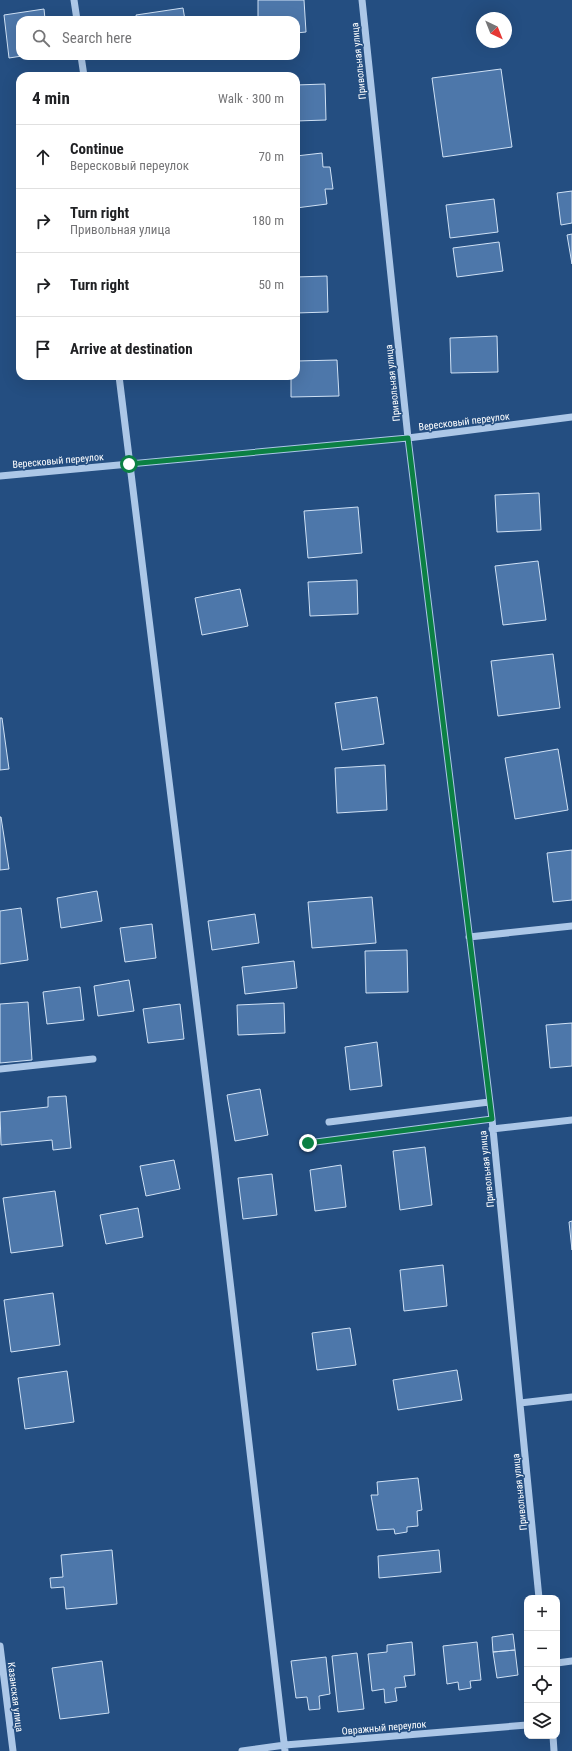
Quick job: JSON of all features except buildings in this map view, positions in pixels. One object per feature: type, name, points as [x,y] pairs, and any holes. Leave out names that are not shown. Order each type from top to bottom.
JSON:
[{"type":"street","points":[[74,0],[76,16]]},
{"type":"street","name":"Привольная улица","points":[[362,0],[408,438],[492,1119],[539,1595]]},
{"type":"street","points":[[82,60],[83,72]]},
{"type":"street","points":[[119,380],[215,1153],[285,1748]]},
{"type":"street","name":"Вересковый переулок","points":[[0,476],[408,438],[572,417]]},
{"type":"street","points":[[469,937],[572,926]]},
{"type":"street","points":[[0,1070],[93,1059]]},
{"type":"street","points":[[329,1122],[489,1102]]},
{"type":"street","points":[[308,1143],[492,1119]]},
{"type":"street","points":[[492,1129],[572,1120]]},
{"type":"street","points":[[520,1403],[572,1397]]},
{"type":"street","name":"Казанская улица","points":[[0,1646],[13,1751]]},
{"type":"street","points":[[560,1663],[572,1661]]},
{"type":"street","name":"Овражный переулок","points":[[242,1751],[524,1725]]},
{"type":"street","points":[[553,1739],[554,1751]]},
{"type":"route","points":[[129,464],[408,438],[492,1119],[308,1143]]}]
